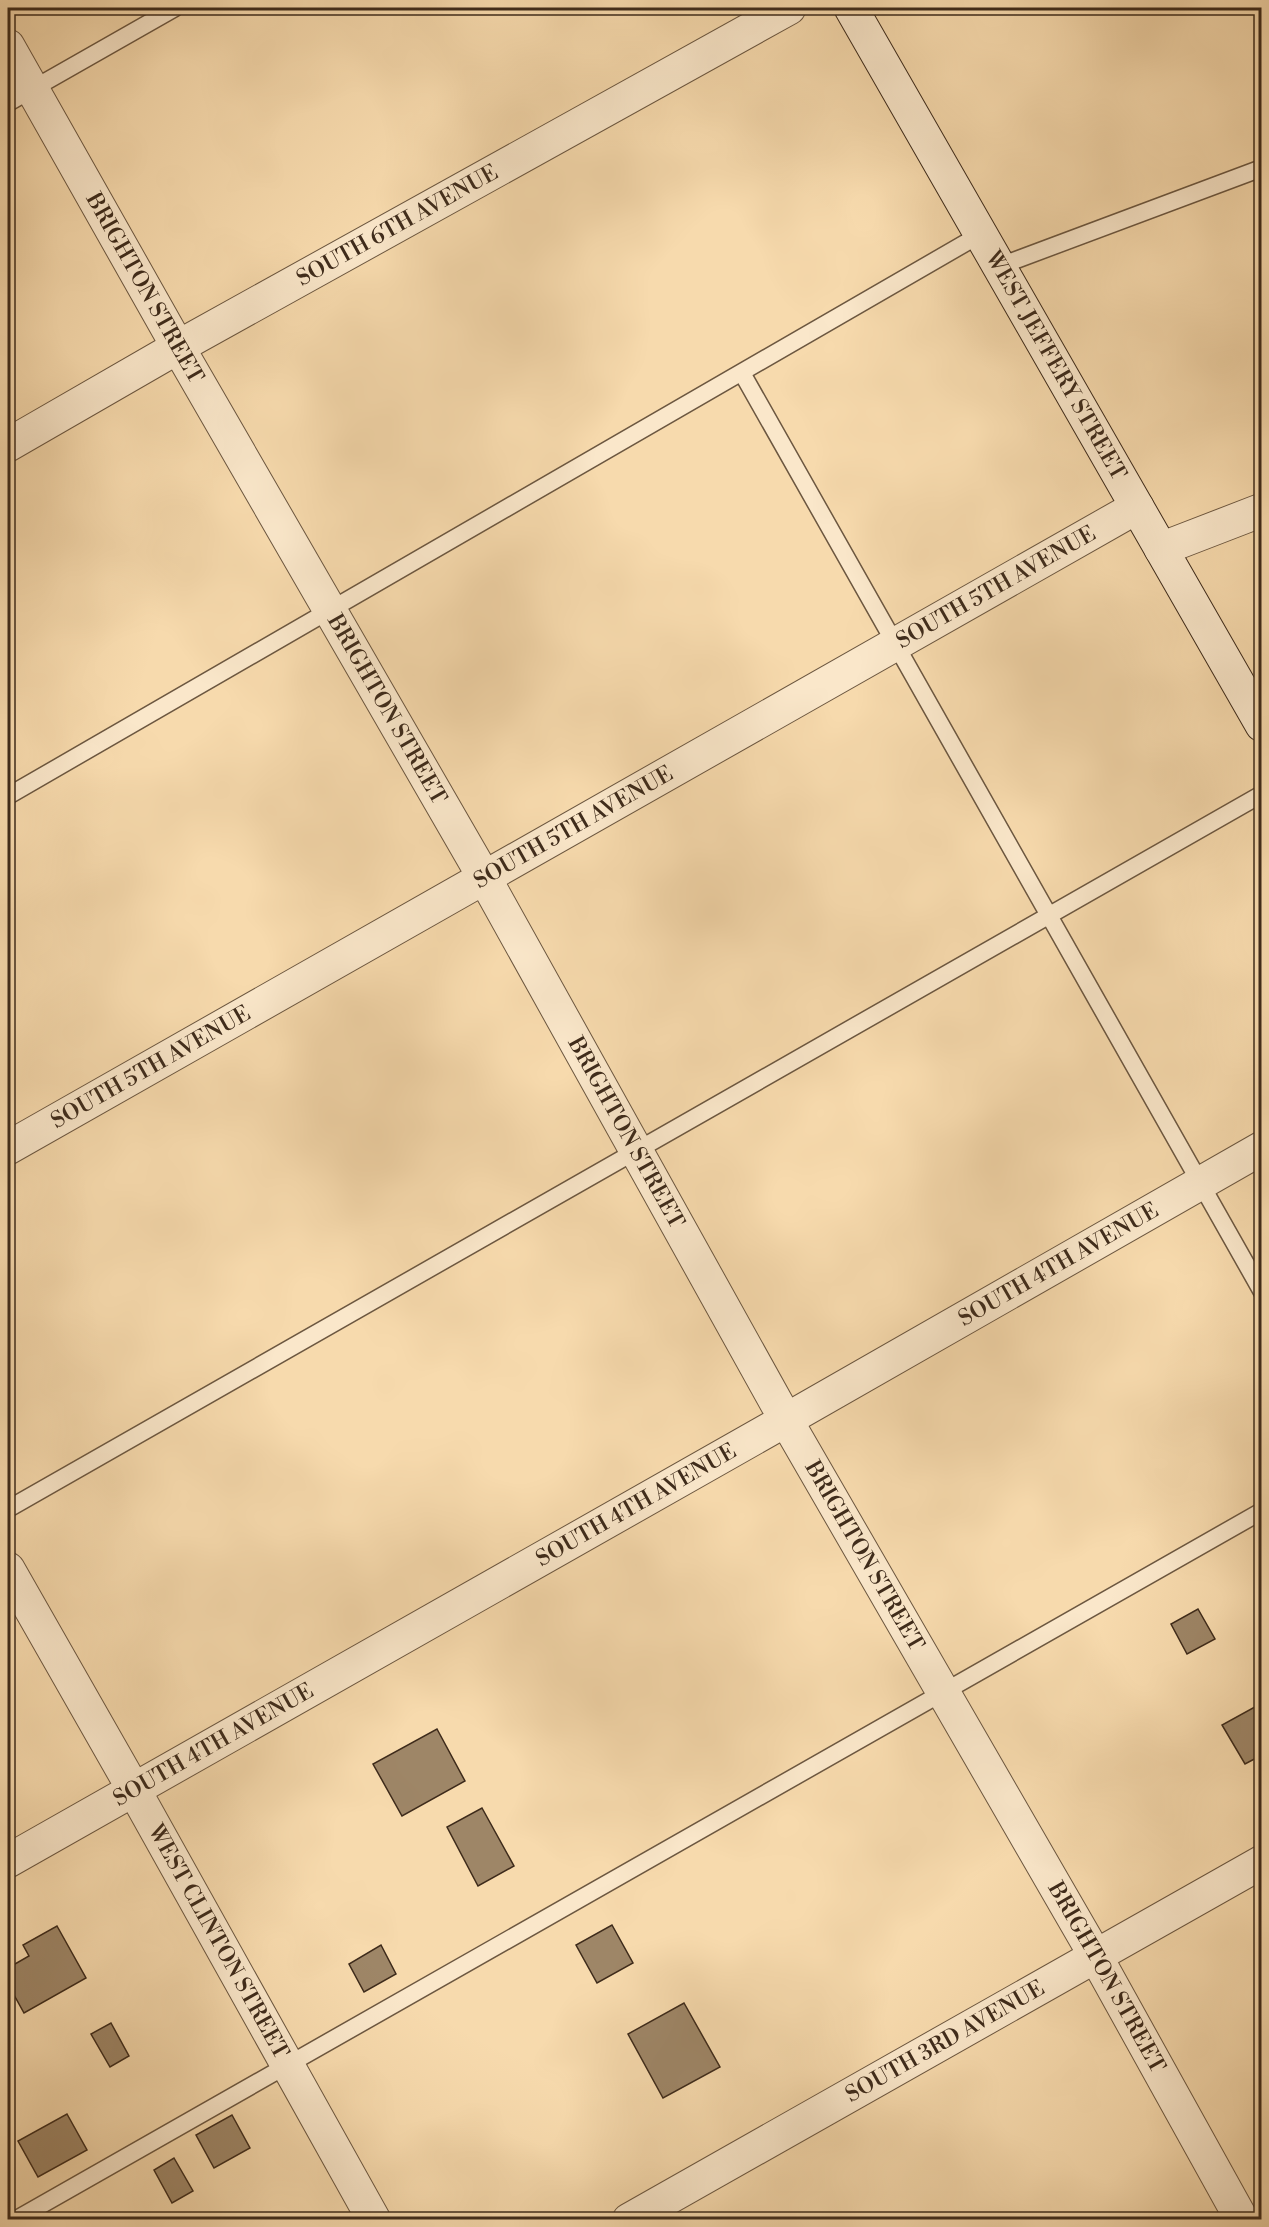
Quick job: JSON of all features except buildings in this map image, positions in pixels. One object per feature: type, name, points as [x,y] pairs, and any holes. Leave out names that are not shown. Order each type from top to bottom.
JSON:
[{"type":"street","name":"SOUTH 6TH AVENUE","points":[[8,445],[178,347],[789,8]]},
{"type":"street","name":"WEST JEFFERY STREET","points":[[851,8],[1262,725]]},
{"type":"street","name":"BRIGHTON STREET","points":[[8,46],[20,96],[178,347],[484,877],[786,1420],[1095,1955],[1242,2220]]},
{"type":"street","name":"SOUTH 5TH AVENUE","points":[[8,1148],[1137,507]]},
{"type":"street","points":[[1161,549],[1262,510]]},
{"type":"street","name":"SOUTH 4TH AVENUE","points":[[8,1861],[1262,1148]]},
{"type":"street","name":"WEST CLINTON STREET","points":[[8,1569],[374,2220]]},
{"type":"street","name":"SOUTH 3RD AVENUE","points":[[629,2220],[1262,1862]]},
{"type":"lane","points":[[20,96],[175,8]]},
{"type":"lane","points":[[999,267],[1262,168]]},
{"type":"lane","points":[[8,796],[981,234]]},
{"type":"lane","points":[[742,373],[1262,1292]]},
{"type":"lane","points":[[8,1509],[1262,794]]},
{"type":"lane","points":[[15,2220],[1262,1511]]}]
